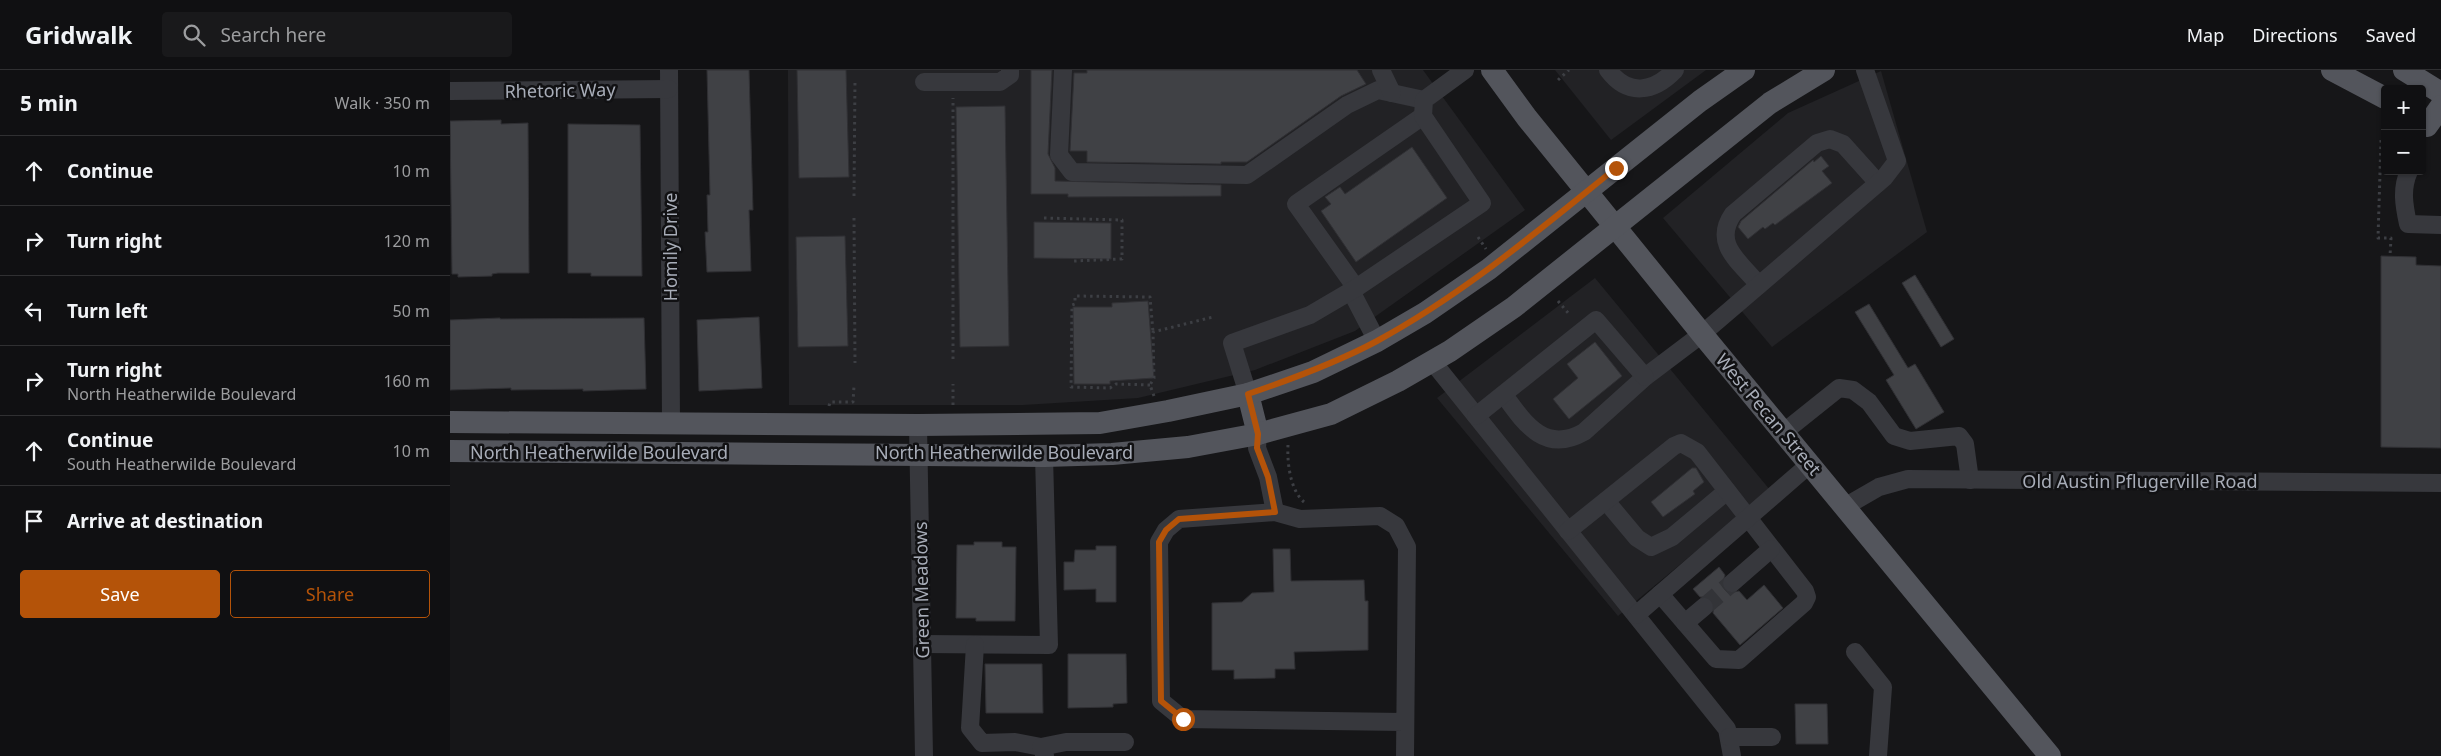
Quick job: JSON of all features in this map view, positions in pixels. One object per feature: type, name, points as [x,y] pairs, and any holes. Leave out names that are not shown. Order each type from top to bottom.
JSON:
[{"type":"main road","name":"West Pecan Street","points":[[1492,70],[1527,118],[1702,334],[1846,506],[2050,756]]},
{"type":"main road","name":"North Heatherwilde Boulevard","points":[[450,422],[1100,423],[1168,412],[1248,394],[1313,372],[1377,341],[1425,313],[1489,269],[1700,101],[1744,70]]},
{"type":"main road","name":"North Heatherwilde Boulevard","points":[[450,452],[1044,456],[1112,454],[1188,447],[1258,434],[1330,414],[1398,381],[1514,307],[1770,103],[1824,70]]},
{"type":"main road","points":[[2332,70],[2381,96]]},
{"type":"main road","points":[[2404,70],[2441,93]]},
{"type":"main road","points":[[2428,131],[2441,106]]},
{"type":"main road","points":[[1248,394],[1258,434]]},
{"type":"street","name":"Homily Drive","points":[[669,70],[671,423]]},
{"type":"street","points":[[924,82],[1000,82],[1010,74],[1010,70]]},
{"type":"street","points":[[1063,70],[1059,155],[1072,172],[1247,175],[1346,105],[1378,90],[1392,93],[1423,108],[1482,202],[1354,290],[1310,315],[1232,343],[1248,394]]},
{"type":"street","points":[[1382,70],[1392,93]]},
{"type":"street","points":[[1377,341],[1354,290],[1296,204],[1423,108],[1465,70]]},
{"type":"street","points":[[1608,70],[1622,84],[1638,90],[1656,86],[1676,70]]},
{"type":"street","points":[[1504,395],[1524,422],[1549,440],[1575,437],[1584,432],[1646,377],[1702,334],[1878,183],[1897,161],[1865,70]]},
{"type":"street","name":"Rhetoric Way","points":[[450,92],[669,89]]},
{"type":"street","points":[[1759,285],[1726,245],[1724,235],[1727,222],[1733,214],[1817,143],[1830,139],[1842,144],[1878,183]]},
{"type":"street","points":[[2407,175],[2403,201],[2408,224],[2441,225]]},
{"type":"street","points":[[1476,416],[1596,320],[1646,377]]},
{"type":"street","points":[[1432,361],[1727,729],[1732,756]]},
{"type":"street","points":[[1784,432],[1839,388],[1854,390],[1869,402],[1894,436],[1910,441],[1960,436],[1965,444],[1970,480]]},
{"type":"street","name":"Green Meadows","points":[[918,424],[924,756]]},
{"type":"street","points":[[1258,434],[1257,448],[1268,477],[1275,512]]},
{"type":"street","points":[[1568,531],[1674,446],[1681,443],[1697,452],[1771,550],[1805,591],[1807,597],[1804,603],[1739,660],[1716,659],[1660,594]]},
{"type":"street","points":[[922,644],[1049,645],[1044,456]]},
{"type":"street","points":[[1636,615],[1810,464]]},
{"type":"street","name":"Old Austin Pflugerville Road","points":[[1846,506],[1879,487],[1908,479],[2441,483]]},
{"type":"street","points":[[1606,501],[1637,538],[1652,547],[1672,537],[1727,490]]},
{"type":"street","points":[[1404,722],[1183,719],[1161,701],[1159,542],[1166,530],[1179,519],[1275,512],[1300,519],[1380,516],[1396,526],[1407,547],[1405,756]]},
{"type":"street","points":[[1732,583],[1771,550]]},
{"type":"street","points":[[1685,623],[1704,607]]},
{"type":"street","points":[[975,645],[970,728],[982,743],[1015,742],[1043,751],[1066,742],[1125,742]]},
{"type":"street","points":[[1855,652],[1882,687],[1878,756]]},
{"type":"street","points":[[1729,737],[1772,737]]},
{"type":"path","points":[[1558,80],[1569,70]]},
{"type":"path","points":[[854,79],[854,196]]},
{"type":"path","points":[[953,82],[953,358]]},
{"type":"path","points":[[2381,140],[2378,238],[2391,238],[2390,256]]},
{"type":"path","points":[[854,218],[855,363]]},
{"type":"path","points":[[1044,218],[1122,220],[1122,259],[1074,260],[1074,262]]},
{"type":"path","points":[[1478,237],[1486,250]]},
{"type":"path","points":[[1150,385],[1116,384],[1110,388],[1071,387],[1072,305],[1075,304],[1075,296],[1150,297],[1154,378],[1150,385],[1155,399]]},
{"type":"path","points":[[1558,300],[1569,314]]},
{"type":"path","points":[[1153,332],[1213,317]]},
{"type":"path","points":[[953,384],[953,409]]},
{"type":"path","points":[[829,410],[830,402],[853,402],[854,386]]},
{"type":"path","points":[[1288,439],[1287,456],[1295,491],[1300,498],[1310,505]]},
{"type":"shaded area","points":[[788,70],[1423,70],[1525,210],[1355,331],[1255,370],[1138,398],[1023,405],[789,405]]},
{"type":"shaded area","points":[[1555,70],[1706,70],[1611,140]]},
{"type":"shaded area","points":[[1881,71],[1927,232],[1772,347],[1663,218],[1788,113]]},
{"type":"shaded area","points":[[1595,278],[1770,490],[1618,616],[1437,398]]},
{"type":"building","points":[[707,70],[749,70],[753,210],[749,210],[751,271],[707,272],[705,232],[708,232],[707,195],[710,195]]},
{"type":"building","points":[[797,70],[846,70],[849,177],[799,178]]},
{"type":"building","points":[[1031,70],[1052,70],[1048,154],[1055,168],[1055,181],[1221,185],[1221,196],[1068,197],[1068,194],[1031,194]]},
{"type":"building","points":[[1087,70],[1357,70],[1366,84],[1341,96],[1247,162],[1221,162],[1221,164],[1087,162],[1087,151],[1070,151],[1074,73],[1087,73]]},
{"type":"building","points":[[1005,106],[1009,346],[960,347],[956,107]]},
{"type":"building","points":[[501,120],[501,124],[528,123],[529,273],[498,273],[492,274],[492,276],[458,277],[458,274],[452,274],[450,121]]},
{"type":"building","points":[[568,124],[640,125],[642,276],[591,276],[591,273],[568,273]]},
{"type":"building","points":[[1412,147],[1447,198],[1356,262],[1321,211],[1331,204],[1325,197],[1340,187],[1345,194]]},
{"type":"building","points":[[1821,156],[1829,166],[1822,171],[1832,183],[1775,225],[1773,223],[1765,229],[1763,227],[1748,239],[1738,227],[1741,221],[1813,160],[1814,162]]},
{"type":"building","points":[[1034,222],[1111,223],[1111,259],[1034,258]]},
{"type":"building","points":[[845,236],[848,346],[798,347],[796,237]]},
{"type":"building","points":[[2381,256],[2416,257],[2416,265],[2441,266],[2441,448],[2381,447]]},
{"type":"building","points":[[1915,275],[1954,339],[1941,347],[1902,283]]},
{"type":"building","points":[[1148,301],[1154,378],[1110,381],[1110,384],[1074,384],[1073,307],[1112,307],[1112,303]]},
{"type":"building","points":[[1869,304],[1908,368],[1915,364],[1944,412],[1916,429],[1886,380],[1894,375],[1855,312]]},
{"type":"building","points":[[759,317],[762,388],[699,391],[697,320]]},
{"type":"building","points":[[644,318],[646,389],[583,391],[583,389],[511,390],[511,388],[450,390],[450,320]]},
{"type":"building","points":[[1595,342],[1622,376],[1569,419],[1553,399],[1578,378],[1567,364]]},
{"type":"building","points":[[1692,468],[1696,468],[1704,482],[1693,491],[1695,494],[1663,517],[1651,502]]},
{"type":"building","points":[[974,542],[1002,542],[1002,547],[1016,547],[1015,621],[976,621],[976,618],[956,618],[957,545],[974,545]]},
{"type":"building","points":[[1096,546],[1116,546],[1116,602],[1096,602],[1096,589],[1064,590],[1064,562],[1074,562],[1075,550],[1096,550]]},
{"type":"building","points":[[1273,549],[1290,549],[1291,581],[1364,580],[1365,601],[1368,601],[1368,650],[1294,652],[1295,669],[1275,669],[1275,678],[1234,679],[1234,670],[1212,670],[1212,603],[1242,602],[1252,593],[1274,592]]},
{"type":"building","points":[[1719,567],[1725,575],[1722,586],[1728,593],[1739,591],[1747,600],[1764,585],[1783,608],[1740,645],[1713,613],[1714,606],[1712,601],[1707,597],[1700,597],[1693,589]]},
{"type":"building","points":[[1068,654],[1126,654],[1127,703],[1113,704],[1113,707],[1068,708]]},
{"type":"building","points":[[985,664],[1042,664],[1043,713],[986,713]]},
{"type":"building","points":[[1795,704],[1827,704],[1828,744],[1796,744]]},
{"type":"tunnel","points":[[1704,607],[1732,583]]},
{"type":"route","points":[[1183,719],[1172,712],[1161,701],[1159,542],[1166,530],[1179,519],[1275,512],[1268,477],[1257,448],[1258,434],[1248,394],[1313,372],[1377,341],[1425,313],[1489,269],[1616,168]]}]
